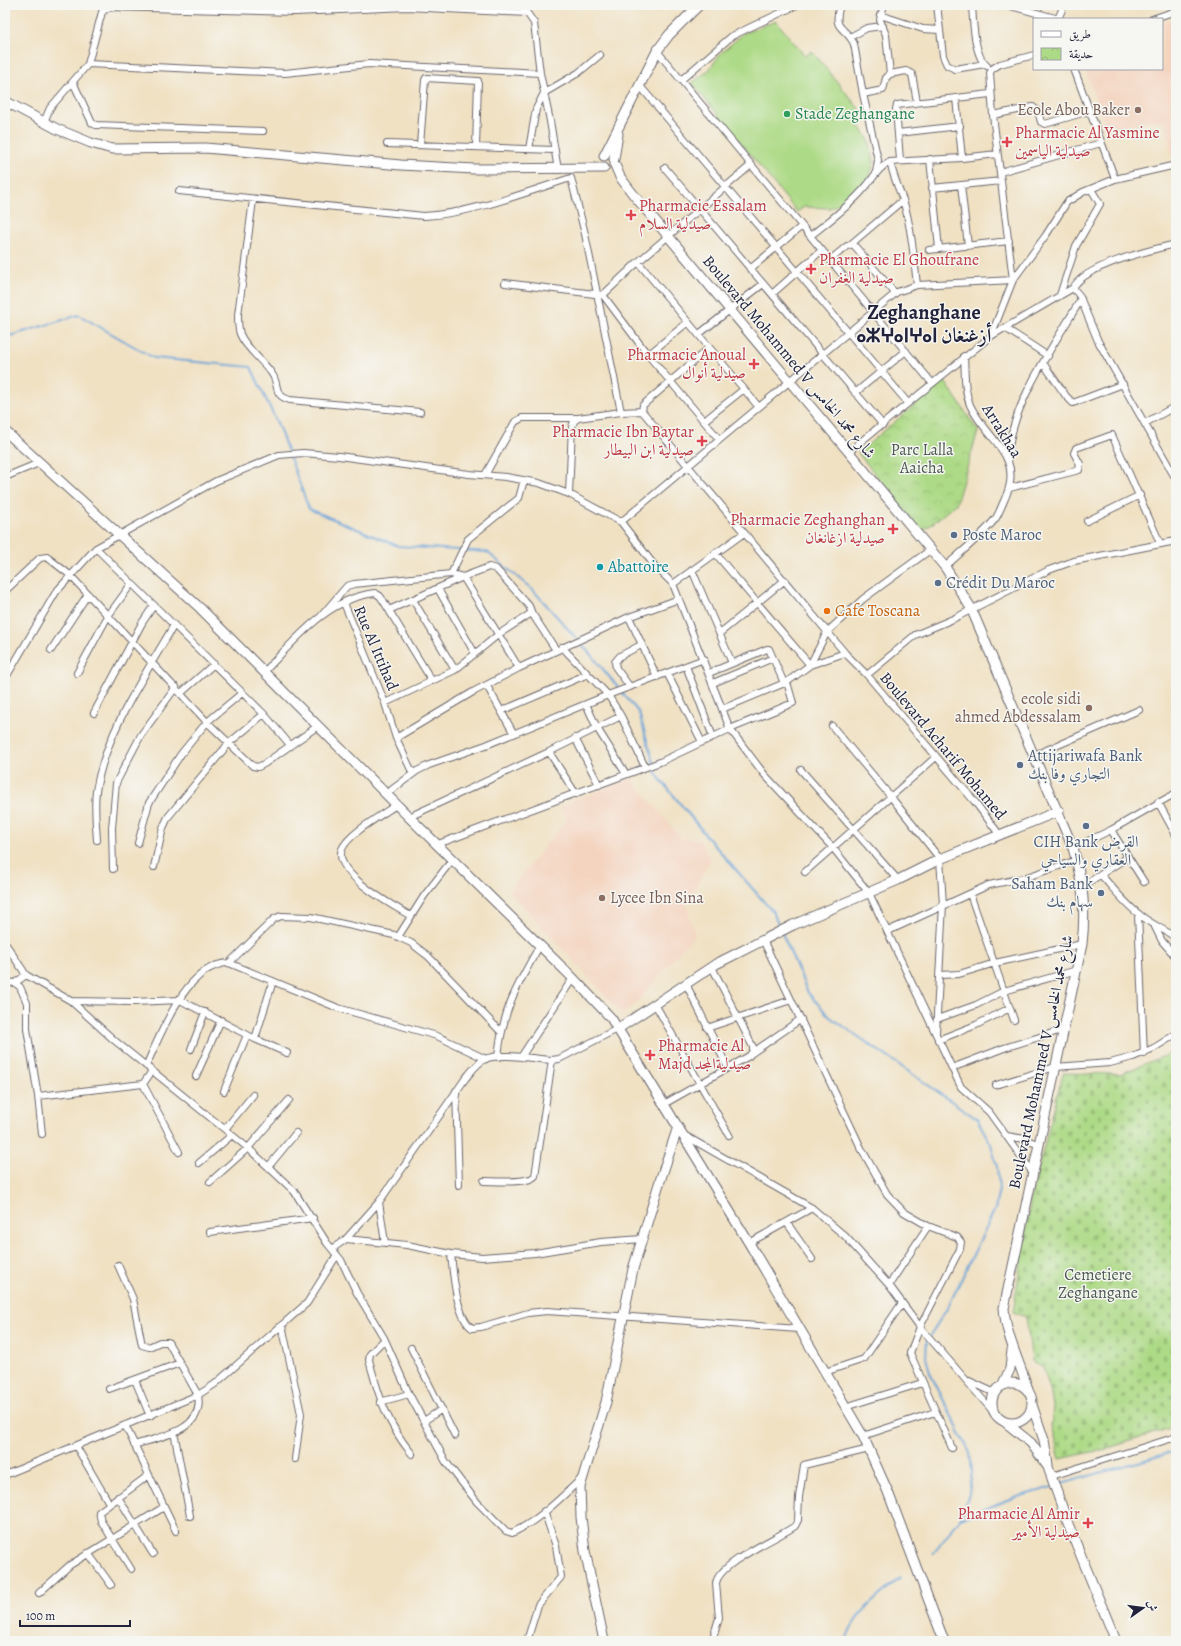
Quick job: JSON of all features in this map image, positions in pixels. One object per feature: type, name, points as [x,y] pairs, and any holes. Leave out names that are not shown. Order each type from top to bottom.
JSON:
[{"type":"street","points":[[179,191],[253,200],[435,216],[479,207],[580,169],[608,163],[618,130],[657,51],[669,35],[700,5]]},
{"type":"street","points":[[681,80],[732,36],[797,5]]},
{"type":"street","points":[[840,5],[837,21],[840,29],[850,37],[854,44],[862,94],[878,160],[876,173]]},
{"type":"street","points":[[884,5],[880,15],[886,36],[890,74]]},
{"type":"street","points":[[936,5],[943,56],[947,65],[955,69],[985,64]]},
{"type":"street","points":[[972,5],[978,50],[985,64],[992,69]]},
{"type":"street","points":[[1007,5],[1055,18]]},
{"type":"street","points":[[1059,18],[1064,5]]},
{"type":"street","points":[[44,122],[50,108],[88,64],[102,12],[109,7],[296,12],[407,7],[527,13],[534,23],[540,73],[558,170]]},
{"type":"street","points":[[1155,18],[1176,11]]},
{"type":"street","points":[[880,15],[923,29],[940,30]]},
{"type":"street","points":[[850,37],[867,28],[883,26]]},
{"type":"street","points":[[657,51],[932,383]]},
{"type":"street","points":[[528,149],[536,109],[544,92],[578,73],[600,55]]},
{"type":"street","points":[[992,69],[1000,64],[1033,55]]},
{"type":"street","points":[[88,64],[285,73],[369,64],[540,73]]},
{"type":"street","points":[[992,69],[990,94],[1013,280]]},
{"type":"street","points":[[1074,70],[1114,179]]},
{"type":"street","points":[[862,94],[883,90],[884,80],[890,74],[906,71],[910,73],[917,102]]},
{"type":"street","points":[[420,146],[426,78],[478,81],[476,147]]},
{"type":"street","points":[[72,82],[92,122],[96,125],[263,131]]},
{"type":"street","points":[[640,86],[908,403]]},
{"type":"street","points":[[900,160],[896,106],[917,102],[990,94]]},
{"type":"street","points":[[956,98],[962,158]]},
{"type":"street","points":[[5,101],[44,122],[91,143],[112,149],[205,148],[474,170],[558,170],[570,174]]},
{"type":"street","points":[[993,115],[1033,107],[1038,111],[1041,122],[1045,124],[1089,111]]},
{"type":"street","points":[[898,133],[960,126]]},
{"type":"street","points":[[1000,172],[1101,143]]},
{"type":"street","points":[[387,144],[555,150]]},
{"type":"street","points":[[810,236],[858,195],[876,173],[890,162],[900,160],[962,158],[997,154]]},
{"type":"street","points":[[930,159],[939,249]]},
{"type":"street","points":[[890,162],[893,178],[903,200],[914,253],[917,285]]},
{"type":"street","name":"Boulevard Mohammed V شارع محمد الخامس","points":[[608,163],[945,567],[972,608],[1073,848],[1083,886],[1084,918],[1082,944],[1004,1308],[1012,1348],[1025,1379],[1029,1393]]},
{"type":"street","points":[[600,295],[751,165]]},
{"type":"street","points":[[990,336],[1013,280],[1046,235],[1067,202],[1114,179],[1176,165]]},
{"type":"street","points":[[665,168],[883,425]]},
{"type":"street","points":[[570,174],[600,295],[621,412]]},
{"type":"street","points":[[932,188],[1001,181]]},
{"type":"street","points":[[961,185],[968,246]]},
{"type":"street","points":[[1060,295],[1076,246],[1100,204],[1091,189]]},
{"type":"street","points":[[253,200],[238,315],[239,330],[242,337],[272,375],[278,393],[282,398],[290,400],[420,412]]},
{"type":"street","points":[[830,260],[903,200]]},
{"type":"street","points":[[750,269],[802,226]]},
{"type":"street","points":[[928,250],[1009,241]]},
{"type":"street","points":[[851,244],[895,293]]},
{"type":"street","points":[[848,452],[883,425],[964,356],[990,336],[1073,288],[1080,278],[1097,269],[1142,253],[1176,244]]},
{"type":"street","points":[[772,294],[822,250]]},
{"type":"street","points":[[638,262],[758,406]]},
{"type":"street","points":[[621,522],[895,293],[917,285],[1013,280]]},
{"type":"street","points":[[505,283],[600,295],[648,355],[719,439]]},
{"type":"street","points":[[699,334],[763,284]]},
{"type":"street","points":[[1073,288],[1081,299],[1098,341],[1174,469],[1176,479]]},
{"type":"street","points":[[1008,458],[1012,435],[1019,413],[1036,374],[1081,299]]},
{"type":"street","points":[[648,355],[688,322]]},
{"type":"street","points":[[1005,328],[1048,356]]},
{"type":"street","points":[[642,410],[643,405],[709,348]]},
{"type":"street","points":[[855,392],[906,351]]},
{"type":"street","name":"Arrakhaa","points":[[945,567],[992,522],[1001,508],[1010,488],[1012,471],[1008,458],[971,407],[965,384],[964,356]]},
{"type":"street","points":[[1043,363],[1066,396],[1074,403],[1123,384]]},
{"type":"street","points":[[704,421],[744,389]]},
{"type":"street","points":[[1145,422],[1176,406]]},
{"type":"street","points":[[484,475],[515,422],[522,418],[578,418],[642,410]]},
{"type":"street","points":[[642,410],[687,466]]},
{"type":"street","points":[[570,494],[572,427],[574,421],[578,418]]},
{"type":"street","points":[[5,431],[117,535],[200,608],[396,805],[438,844],[452,860],[574,978],[619,1028],[749,1243],[863,1436],[888,1492],[944,1641]]},
{"type":"street","points":[[1010,488],[1078,470],[1080,466],[1074,453],[1076,448],[1112,435],[1140,495],[1160,543]]},
{"type":"street","points":[[5,679],[56,592],[96,548],[216,481],[279,454],[303,453],[339,456],[524,480],[570,494],[621,522],[654,565],[673,584],[704,659],[730,728],[764,774],[833,848],[870,893],[961,1087],[985,1108],[1033,1173]]},
{"type":"street","points":[[5,476],[39,463]]},
{"type":"street","name":"Boulevard Acharif Mohamed","points":[[687,466],[785,580],[827,632],[975,802],[999,834]]},
{"type":"street","points":[[451,574],[468,539],[519,498],[524,480]]},
{"type":"street","points":[[1087,521],[1140,495]]},
{"type":"street","points":[[673,584],[744,532]]},
{"type":"street","points":[[866,675],[892,652],[915,635],[953,619],[972,608],[1063,564],[1160,543],[1176,541]]},
{"type":"street","points":[[96,548],[264,714],[291,746]]},
{"type":"street","points":[[810,665],[827,632],[863,599],[930,550]]},
{"type":"street","points":[[715,553],[810,665]]},
{"type":"street","points":[[5,591],[44,556],[70,575],[207,722],[249,763],[257,767],[291,746],[318,726]]},
{"type":"street","points":[[389,610],[488,567],[496,569],[529,606],[532,614],[556,650]]},
{"type":"street","points":[[692,570],[732,663]]},
{"type":"street","points":[[264,672],[322,615],[347,586],[451,574],[463,577],[519,668]]},
{"type":"street","points":[[720,633],[785,580]]},
{"type":"street","points":[[77,673],[108,616],[132,583]]},
{"type":"street","points":[[438,589],[474,652]]},
{"type":"street","points":[[322,615],[362,595],[375,593],[380,596],[432,681]]},
{"type":"street","points":[[51,650],[88,594]]},
{"type":"street","points":[[396,738],[519,668],[629,617],[679,599]]},
{"type":"street","points":[[413,600],[455,670]]},
{"type":"street","name":"Rue Al Ittihad","points":[[344,603],[385,703],[396,738],[413,774]]},
{"type":"street","points":[[94,713],[132,640],[154,605]]},
{"type":"street","points":[[385,703],[455,670],[474,652],[529,614],[532,614]]},
{"type":"street","points":[[629,617],[657,677]]},
{"type":"street","points":[[97,840],[96,791],[107,750],[128,704],[174,625]]},
{"type":"street","points":[[627,688],[616,668],[615,662],[620,656],[642,645]]},
{"type":"street","points":[[562,647],[609,694],[646,767]]},
{"type":"street","points":[[438,844],[660,762],[730,728],[793,703],[773,658],[767,649],[709,673]]},
{"type":"street","points":[[722,709],[785,683],[810,665],[845,653]]},
{"type":"street","points":[[713,683],[773,658]]},
{"type":"street","points":[[386,794],[413,774],[429,765],[514,734],[609,694],[704,659]]},
{"type":"street","points":[[181,693],[214,664]]},
{"type":"street","points":[[686,666],[713,737]]},
{"type":"street","points":[[668,673],[702,742]]},
{"type":"street","points":[[502,711],[588,674]]},
{"type":"street","points":[[487,686],[514,734]]},
{"type":"street","points":[[112,869],[112,828],[116,784],[141,735],[176,687]]},
{"type":"street","points":[[138,843],[149,803],[181,754],[207,722],[242,693]]},
{"type":"street","points":[[586,704],[598,728],[626,774]]},
{"type":"street","points":[[1035,755],[1139,710]]},
{"type":"street","points":[[154,866],[161,834],[168,818],[229,743],[264,714]]},
{"type":"street","points":[[409,817],[549,752],[621,716]]},
{"type":"street","points":[[832,726],[940,859],[943,904],[937,1037]]},
{"type":"street","points":[[575,738],[599,785]]},
{"type":"street","points":[[549,752],[576,794]]},
{"type":"street","points":[[805,872],[855,830],[936,757]]},
{"type":"street","points":[[801,770],[898,880]]},
{"type":"street","points":[[1073,848],[1111,830],[1176,793]]},
{"type":"street","points":[[1158,802],[1176,835]]},
{"type":"street","points":[[396,805],[352,837],[342,848],[341,853],[344,865],[364,886],[411,916]]},
{"type":"street","points":[[332,1250],[346,1239],[379,1202],[456,1091],[473,1069],[486,1059],[498,1057],[521,1057],[552,1060],[562,1057],[619,1028],[712,967],[763,940],[870,893],[940,859],[1058,810]]},
{"type":"street","points":[[1111,830],[1144,882]]},
{"type":"street","points":[[1083,886],[1128,857]]},
{"type":"street","points":[[398,937],[424,896],[452,860]]},
{"type":"street","points":[[888,931],[943,904],[989,885],[1024,878],[1077,860]]},
{"type":"street","points":[[1101,875],[1138,914],[1156,927],[1169,932],[1176,938]]},
{"type":"street","points":[[970,894],[1014,1020]]},
{"type":"street","points":[[1138,914],[1144,1054]]},
{"type":"street","points":[[228,963],[274,919],[281,916],[311,917],[398,937],[422,949],[501,1032]]},
{"type":"street","points":[[1156,927],[1162,941],[1176,956]]},
{"type":"street","points":[[763,940],[860,1148],[875,1174],[898,1207],[928,1226],[957,1237],[961,1243],[960,1249],[910,1353],[952,1448]]},
{"type":"street","points":[[5,943],[26,975],[72,1001],[114,1040],[152,1072],[248,1148],[294,1191],[332,1250],[337,1255],[356,1293],[384,1340],[409,1394],[446,1462],[477,1502],[506,1531],[514,1532],[544,1511],[562,1497],[584,1476]]},
{"type":"street","points":[[940,975],[959,974],[995,963],[1082,944]]},
{"type":"street","points":[[498,1057],[501,1032],[506,1013],[516,987],[540,945]]},
{"type":"street","points":[[146,1066],[162,1031],[190,984],[202,973],[219,964],[228,963],[338,1008],[437,1036],[486,1059]]},
{"type":"street","points":[[712,967],[753,1047],[752,1053]]},
{"type":"street","points":[[937,1019],[976,1005],[1004,991],[1077,970]]},
{"type":"street","points":[[15,983],[26,975]]},
{"type":"street","points":[[521,1057],[574,978]]},
{"type":"street","points":[[255,1039],[273,981]]},
{"type":"street","points":[[5,982],[15,983],[20,987],[27,1003],[27,1029],[38,1096],[42,1134]]},
{"type":"street","points":[[686,984],[728,1068]]},
{"type":"street","points":[[72,1001],[133,1002],[180,1000],[255,1039],[287,1053]]},
{"type":"street","points":[[708,1028],[791,1000]]},
{"type":"street","points":[[655,1004],[699,1085],[729,1135]]},
{"type":"street","points":[[937,1037],[976,1025],[1010,1008]]},
{"type":"street","points":[[191,1049],[205,1012]]},
{"type":"street","points":[[664,1104],[728,1068],[801,1019]]},
{"type":"street","points":[[196,1076],[221,1020]]},
{"type":"street","points":[[952,1068],[1004,1048],[1065,1029]]},
{"type":"street","points":[[996,1085],[1055,1068],[1110,1063],[1144,1054],[1176,1034]]},
{"type":"street","points":[[224,1091],[247,1035]]},
{"type":"street","points":[[484,1181],[524,1180],[532,1179],[535,1176],[552,1060]]},
{"type":"street","points":[[38,1096],[143,1084],[152,1072]]},
{"type":"street","points":[[143,1084],[179,1152]]},
{"type":"street","points":[[456,1091],[459,1185]]},
{"type":"street","points":[[225,1129],[253,1095]]},
{"type":"street","points":[[210,1182],[248,1148],[289,1100]]},
{"type":"street","points":[[680,1131],[812,1208],[845,1236],[889,1285],[921,1328],[997,1416],[1031,1443],[1048,1467]]},
{"type":"street","points":[[604,1641],[592,1589],[581,1518],[580,1495],[584,1476],[606,1402],[622,1317],[642,1239],[680,1131]]},
{"type":"street","points":[[269,1166],[296,1133]]},
{"type":"street","points":[[199,1164],[232,1135]]},
{"type":"street","points":[[1007,1136],[1025,1139],[1039,1145]]},
{"type":"street","points":[[379,1202],[385,1243]]},
{"type":"street","points":[[749,1243],[812,1208]]},
{"type":"street","points":[[210,1232],[312,1218]]},
{"type":"street","points":[[787,1223],[812,1259]]},
{"type":"street","points":[[889,1285],[928,1226]]},
{"type":"street","points":[[346,1239],[407,1246],[472,1257],[536,1253],[602,1242],[642,1239]]},
{"type":"street","points":[[451,1254],[458,1300],[464,1318],[470,1327],[481,1327],[528,1313],[541,1311],[799,1329]]},
{"type":"street","points":[[5,1475],[150,1416],[198,1395],[215,1384],[307,1303],[337,1255]]},
{"type":"street","points":[[118,1265],[133,1299],[142,1345],[149,1347],[166,1341],[198,1395],[199,1409],[188,1426],[134,1445]]},
{"type":"street","points":[[825,1372],[864,1359],[902,1303]]},
{"type":"street","points":[[282,1325],[301,1414],[295,1459]]},
{"type":"street","points":[[384,1340],[368,1356],[380,1402],[394,1430],[412,1454]]},
{"type":"street","points":[[411,1348],[455,1436]]},
{"type":"street","name":"Boulevard Mohammed V شارع محمد الخامس","points":[[999,1389],[1010,1369],[1012,1348]]},
{"type":"street","points":[[109,1389],[180,1363]]},
{"type":"street","points":[[964,1378],[999,1389],[1017,1384],[1029,1393],[1044,1440],[1048,1467],[1068,1524],[1113,1640]]},
{"type":"street","points":[[135,1380],[150,1416]]},
{"type":"street","points":[[845,1406],[922,1383]]},
{"type":"street","points":[[997,1416],[992,1404],[999,1389]]},
{"type":"street","points":[[380,1402],[409,1394]]},
{"type":"street","points":[[1005,1422],[1017,1422],[1023,1420],[1027,1416],[1032,1405]]},
{"type":"street","points":[[424,1421],[442,1409]]},
{"type":"street","points":[[863,1436],[935,1412]]},
{"type":"street","points":[[125,1425],[176,1531]]},
{"type":"street","points":[[174,1432],[190,1516]]},
{"type":"street","points":[[1053,1480],[1083,1465],[1137,1451],[1176,1437]]},
{"type":"street","points":[[76,1446],[110,1503]]},
{"type":"street","points":[[712,1641],[719,1618],[717,1580],[739,1558],[795,1526],[798,1520],[799,1497],[804,1465],[869,1449]]},
{"type":"street","points":[[131,1568],[111,1539],[101,1521],[99,1512],[149,1475]]},
{"type":"street","points":[[118,1497],[136,1524],[153,1554]]},
{"type":"street","points":[[40,1593],[63,1571],[88,1553],[164,1507]]},
{"type":"street","points":[[527,1641],[538,1605],[561,1577],[556,1546],[544,1511]]},
{"type":"street","points":[[88,1553],[111,1585]]},
{"type":"shaded area","name":"Ecole Abou Baker","points":[[1176,18],[1176,155],[1172,156],[1165,121],[1150,120],[1108,134],[1085,70],[1163,70],[1163,22]]},
{"type":"shaded area","name":"Lycee Ibn Sina","points":[[631,778],[682,839],[699,839],[710,860],[686,905],[695,934],[636,1003],[623,1014],[509,891],[567,819],[560,806]]},
{"type":"green space","name":"Stade Zeghangane","points":[[776,21],[805,56],[812,51],[860,110],[854,117],[869,140],[874,162],[869,179],[847,200],[830,208],[804,207],[797,212],[692,83],[709,70],[720,54],[744,33]]},
{"type":"green space","name":"Parc Lalla Aaicha","points":[[944,380],[978,431],[956,504],[922,532],[858,453]]},
{"type":"green space","name":"Cemetiere Zeghangane","points":[[1176,1051],[1176,1426],[1106,1449],[1060,1459],[1051,1427],[1053,1407],[1050,1389],[1043,1368],[1032,1361],[1026,1317],[1013,1312],[1031,1197],[1063,1073],[1120,1074]]},
{"type":"waterway","points":[[5,335],[10,336],[79,315],[154,358],[251,367],[278,425],[309,509],[398,546],[487,552],[533,590],[593,657],[639,713],[657,775],[708,838],[773,912],[780,929]]},
{"type":"waterway","points":[[782,933],[808,993],[830,1017],[977,1119],[991,1144],[997,1167],[999,1189],[995,1209],[948,1307],[927,1340],[926,1357],[930,1373],[970,1453],[972,1471],[969,1494],[960,1519],[933,1554]]},
{"type":"waterway","points":[[1058,1485],[1176,1451]]},
{"type":"waterway","points":[[960,1519],[1007,1500],[1052,1487]]},
{"type":"waterway","points":[[846,1641],[850,1631],[861,1614],[900,1578]]},
{"type":"place","name":"Ecole Abou Baker","points":[[1138,110]]},
{"type":"place","name":"Stade Zeghangane","points":[[787,114]]},
{"type":"place","name":"Pharmacie Al Yasmine صيدلية الياسمين","points":[[1007,142]]},
{"type":"place","name":"Pharmacie Essalam صيدلية السلام","points":[[631,215]]},
{"type":"place","name":"Pharmacie El Ghoufrane صيدلية الغفران","points":[[811,269]]},
{"type":"place","name":"Pharmacie Anoual صيدلية أنوال","points":[[754,364]]},
{"type":"place","name":"Pharmacie Ibn Baytar صيدلية ابن البيطار","points":[[702,441]]},
{"type":"place","name":"Pharmacie Zeghanghan صيدلية ازغانغان","points":[[893,529]]},
{"type":"place","name":"Poste Maroc","points":[[954,535]]},
{"type":"place","name":"Abattoire","points":[[600,567]]},
{"type":"place","name":"Crédit Du Maroc","points":[[938,583]]},
{"type":"place","name":"Cafe Toscana","points":[[827,611]]},
{"type":"place","name":"ecole sidi ahmed Abdessalam","points":[[1089,708]]},
{"type":"place","name":"Attijariwafa Bank التجاري وفا بنك","points":[[1020,765]]},
{"type":"place","name":"CIH Bank القرض العقاري والسياحي","points":[[1086,826]]},
{"type":"place","name":"Saham Bank سهام بنك","points":[[1101,893]]},
{"type":"place","name":"Lycee Ibn Sina","points":[[602,898]]},
{"type":"place","name":"Pharmacie Al Majd صيدليةالمجد","points":[[650,1055]]},
{"type":"place","name":"Pharmacie Al Amir صيدلية الأمير","points":[[1088,1523]]},
{"type":"district","name":"Zeghanghane ⴰⵣⵖⴰⵏⵖⴰⵏ أزغنغان","points":[[924,324]]}]
